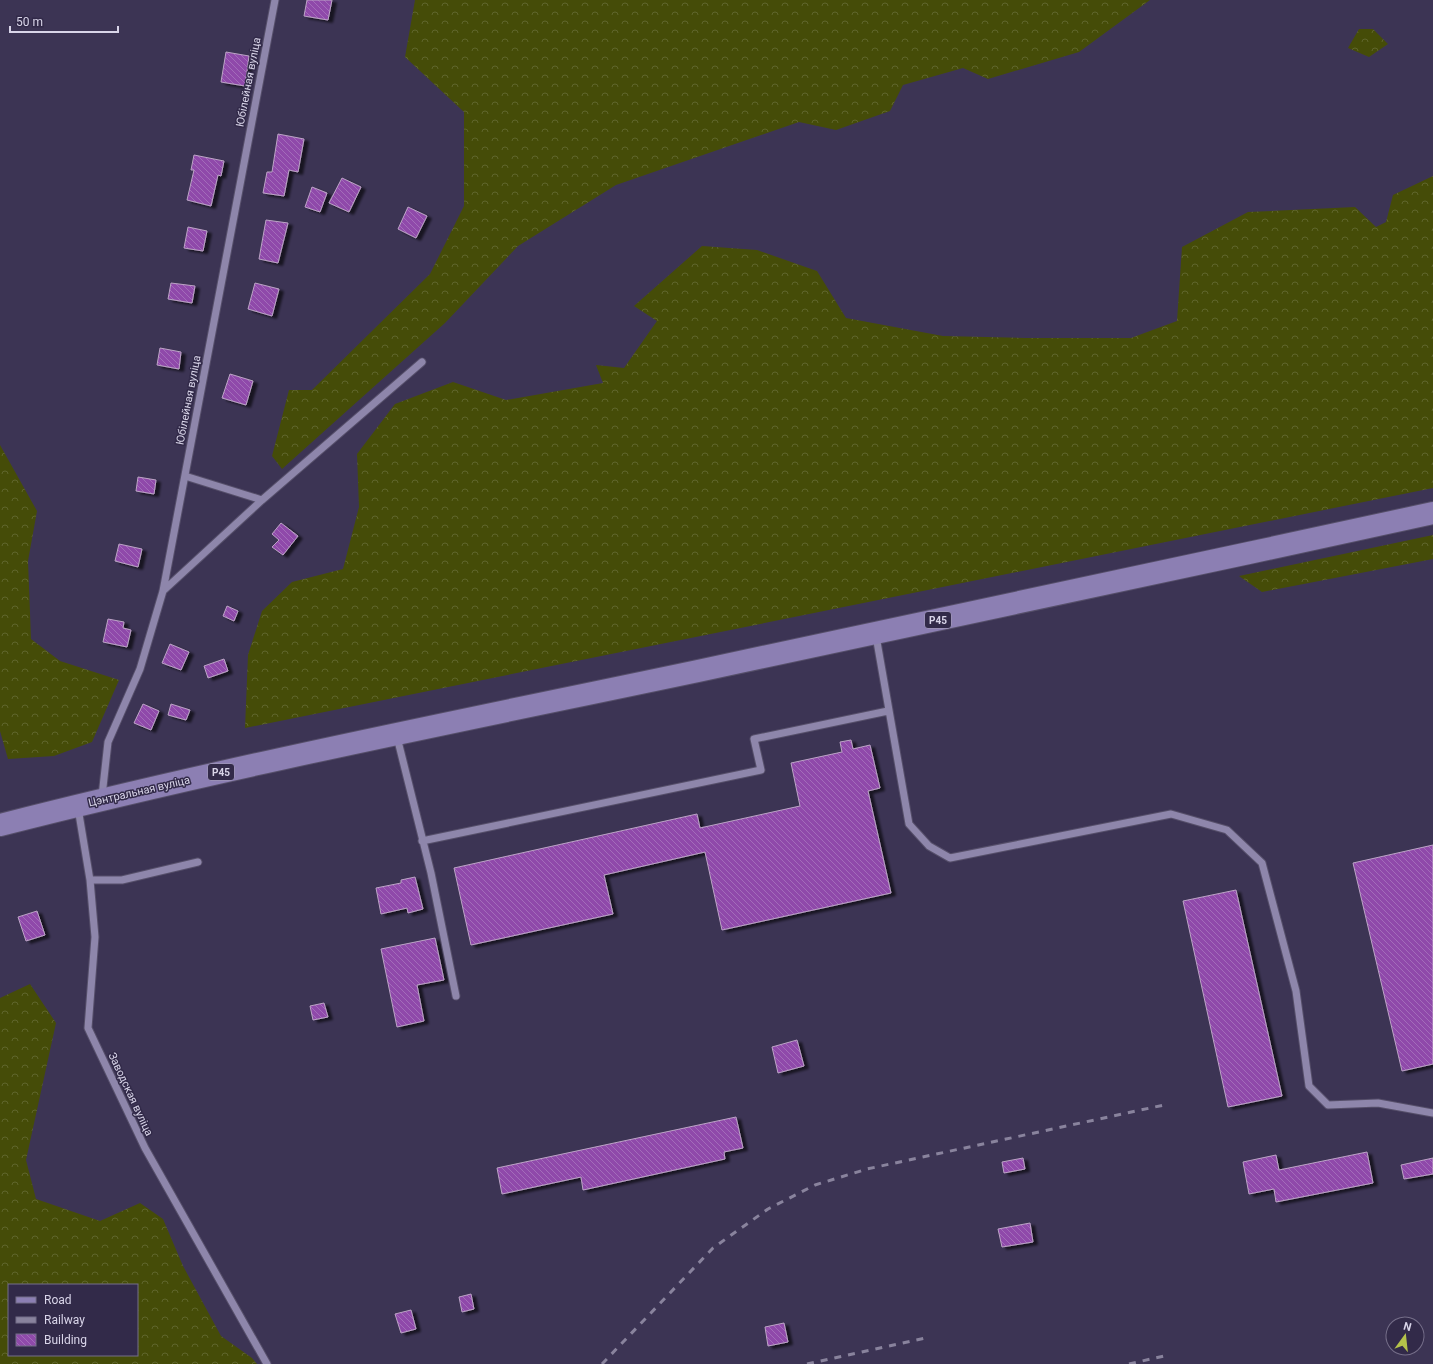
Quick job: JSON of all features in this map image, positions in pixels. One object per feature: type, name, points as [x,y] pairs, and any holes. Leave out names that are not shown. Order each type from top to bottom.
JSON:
[{"type":"main road","name":"Р45","points":[[876,634],[1433,514]]},
{"type":"main road","name":"Цэнтральная вуліца","points":[[0,825],[102,798],[443,724],[876,634]]},
{"type":"street","name":"Юбілейная вуліца","points":[[102,798],[108,742],[140,669],[163,591],[275,0]]},
{"type":"street","points":[[163,591],[262,500],[422,362]]},
{"type":"street","points":[[185,476],[262,500]]},
{"type":"street","points":[[876,634],[888,711],[909,824],[929,846],[950,858],[1171,814],[1227,830],[1262,863],[1296,991],[1309,1086],[1328,1105],[1378,1103],[1433,1112]]},
{"type":"street","points":[[422,841],[761,770],[754,739],[888,711]]},
{"type":"street","points":[[396,734],[422,841],[432,873],[456,996]]},
{"type":"street","name":"Заводская вуліца","points":[[78,805],[90,880],[95,937],[88,1028],[145,1148],[267,1364]]},
{"type":"street","points":[[90,880],[122,880],[198,862]]},
{"type":"green space","points":[[415,0],[1150,0],[1079,52],[988,79],[963,68],[903,85],[890,111],[836,130],[799,122],[616,185],[518,246],[445,323],[282,469],[272,456],[289,390],[312,390],[430,274],[464,206],[464,112],[405,57]]},
{"type":"green space","points":[[1359,29],[1373,29],[1388,44],[1369,57],[1348,48]]},
{"type":"green space","points":[[1433,176],[1433,488],[245,728],[248,655],[262,611],[292,582],[343,569],[359,507],[357,454],[395,404],[453,382],[506,400],[603,383],[596,365],[624,368],[657,321],[634,306],[702,246],[757,250],[817,271],[846,318],[943,336],[1131,338],[1177,321],[1182,247],[1248,212],[1355,207],[1376,227],[1386,222],[1393,195]]},
{"type":"green space","points":[[0,445],[37,511],[28,561],[31,639],[60,661],[119,680],[92,742],[54,756],[8,759],[0,731]]},
{"type":"green space","points":[[1433,535],[1433,559],[1262,592],[1239,576]]},
{"type":"green space","points":[[30,984],[56,1023],[26,1160],[36,1199],[100,1221],[140,1203],[163,1219],[183,1266],[221,1336],[252,1358],[257,1364],[0,1364],[0,998]]},
{"type":"building","points":[[307,0],[332,0],[328,20],[304,16]]},
{"type":"building","points":[[226,52],[249,56],[245,86],[221,82]]},
{"type":"building","points":[[278,134],[304,139],[298,172],[289,170],[284,196],[263,193],[267,172],[272,172]]},
{"type":"building","points":[[194,155],[224,161],[221,176],[218,175],[211,206],[187,200],[194,170],[191,170]]},
{"type":"building","points":[[342,178],[361,187],[349,212],[329,203]]},
{"type":"building","points":[[312,187],[327,193],[320,212],[305,207]]},
{"type":"building","points":[[408,207],[427,216],[416,238],[398,229]]},
{"type":"building","points":[[266,220],[288,223],[278,263],[259,259]]},
{"type":"building","points":[[188,227],[207,231],[203,251],[184,248]]},
{"type":"building","points":[[171,283],[195,286],[192,303],[168,299]]},
{"type":"building","points":[[255,283],[279,289],[272,316],[248,309]]},
{"type":"building","points":[[160,348],[181,352],[179,369],[157,365]]},
{"type":"building","points":[[230,374],[253,381],[246,405],[222,398]]},
{"type":"building","points":[[138,477],[156,480],[154,494],[136,491]]},
{"type":"building","points":[[281,523],[298,536],[283,555],[272,547],[279,540],[272,534]]},
{"type":"building","points":[[119,544],[142,549],[138,567],[115,561]]},
{"type":"building","points":[[227,606],[238,611],[234,621],[223,616]]},
{"type":"building","points":[[108,619],[124,622],[123,628],[131,630],[127,647],[103,642]]},
{"type":"building","points":[[170,644],[189,652],[181,670],[162,663]]},
{"type":"building","points":[[224,659],[228,671],[208,678],[204,666]]},
{"type":"building","points":[[143,704],[159,711],[151,730],[134,723]]},
{"type":"building","points":[[171,704],[190,710],[186,720],[168,715]]},
{"type":"building","points":[[851,740],[853,749],[870,745],[880,788],[868,791],[891,893],[722,930],[705,852],[604,875],[613,914],[471,945],[454,868],[697,814],[700,828],[800,806],[791,763],[842,752],[840,742]]},
{"type":"building","points":[[1433,845],[1433,1064],[1402,1071],[1353,863]]},
{"type":"building","points":[[415,877],[423,909],[408,913],[407,908],[381,914],[376,888],[401,883],[401,880]]},
{"type":"building","points":[[1236,890],[1282,1096],[1228,1107],[1183,901]]},
{"type":"building","points":[[37,911],[45,935],[26,941],[18,917]]},
{"type":"building","points":[[435,938],[444,980],[417,985],[424,1021],[397,1027],[381,949]]},
{"type":"building","points":[[324,1003],[328,1017],[313,1020],[310,1006]]},
{"type":"building","points":[[797,1040],[804,1066],[778,1073],[772,1047]]},
{"type":"building","points":[[736,1117],[743,1148],[724,1152],[725,1159],[583,1190],[581,1177],[502,1194],[497,1168]]},
{"type":"building","points":[[1367,1152],[1373,1183],[1276,1202],[1274,1189],[1249,1194],[1243,1162],[1276,1155],[1279,1170]]},
{"type":"building","points":[[1023,1158],[1025,1169],[1004,1173],[1002,1162]]},
{"type":"building","points":[[1433,1158],[1433,1174],[1404,1179],[1401,1165]]},
{"type":"building","points":[[1030,1223],[1033,1242],[1002,1247],[998,1229]]},
{"type":"building","points":[[471,1294],[474,1309],[462,1312],[459,1297]]},
{"type":"building","points":[[411,1310],[416,1329],[401,1333],[395,1314]]},
{"type":"building","points":[[784,1323],[788,1342],[768,1346],[765,1327]]},
{"type":"railway","points":[[602,1364],[713,1248],[768,1209],[815,1185],[867,1169],[1164,1105]]},
{"type":"railway","points":[[807,1364],[930,1337]]},
{"type":"railway","points":[[1129,1364],[1164,1356]]}]
